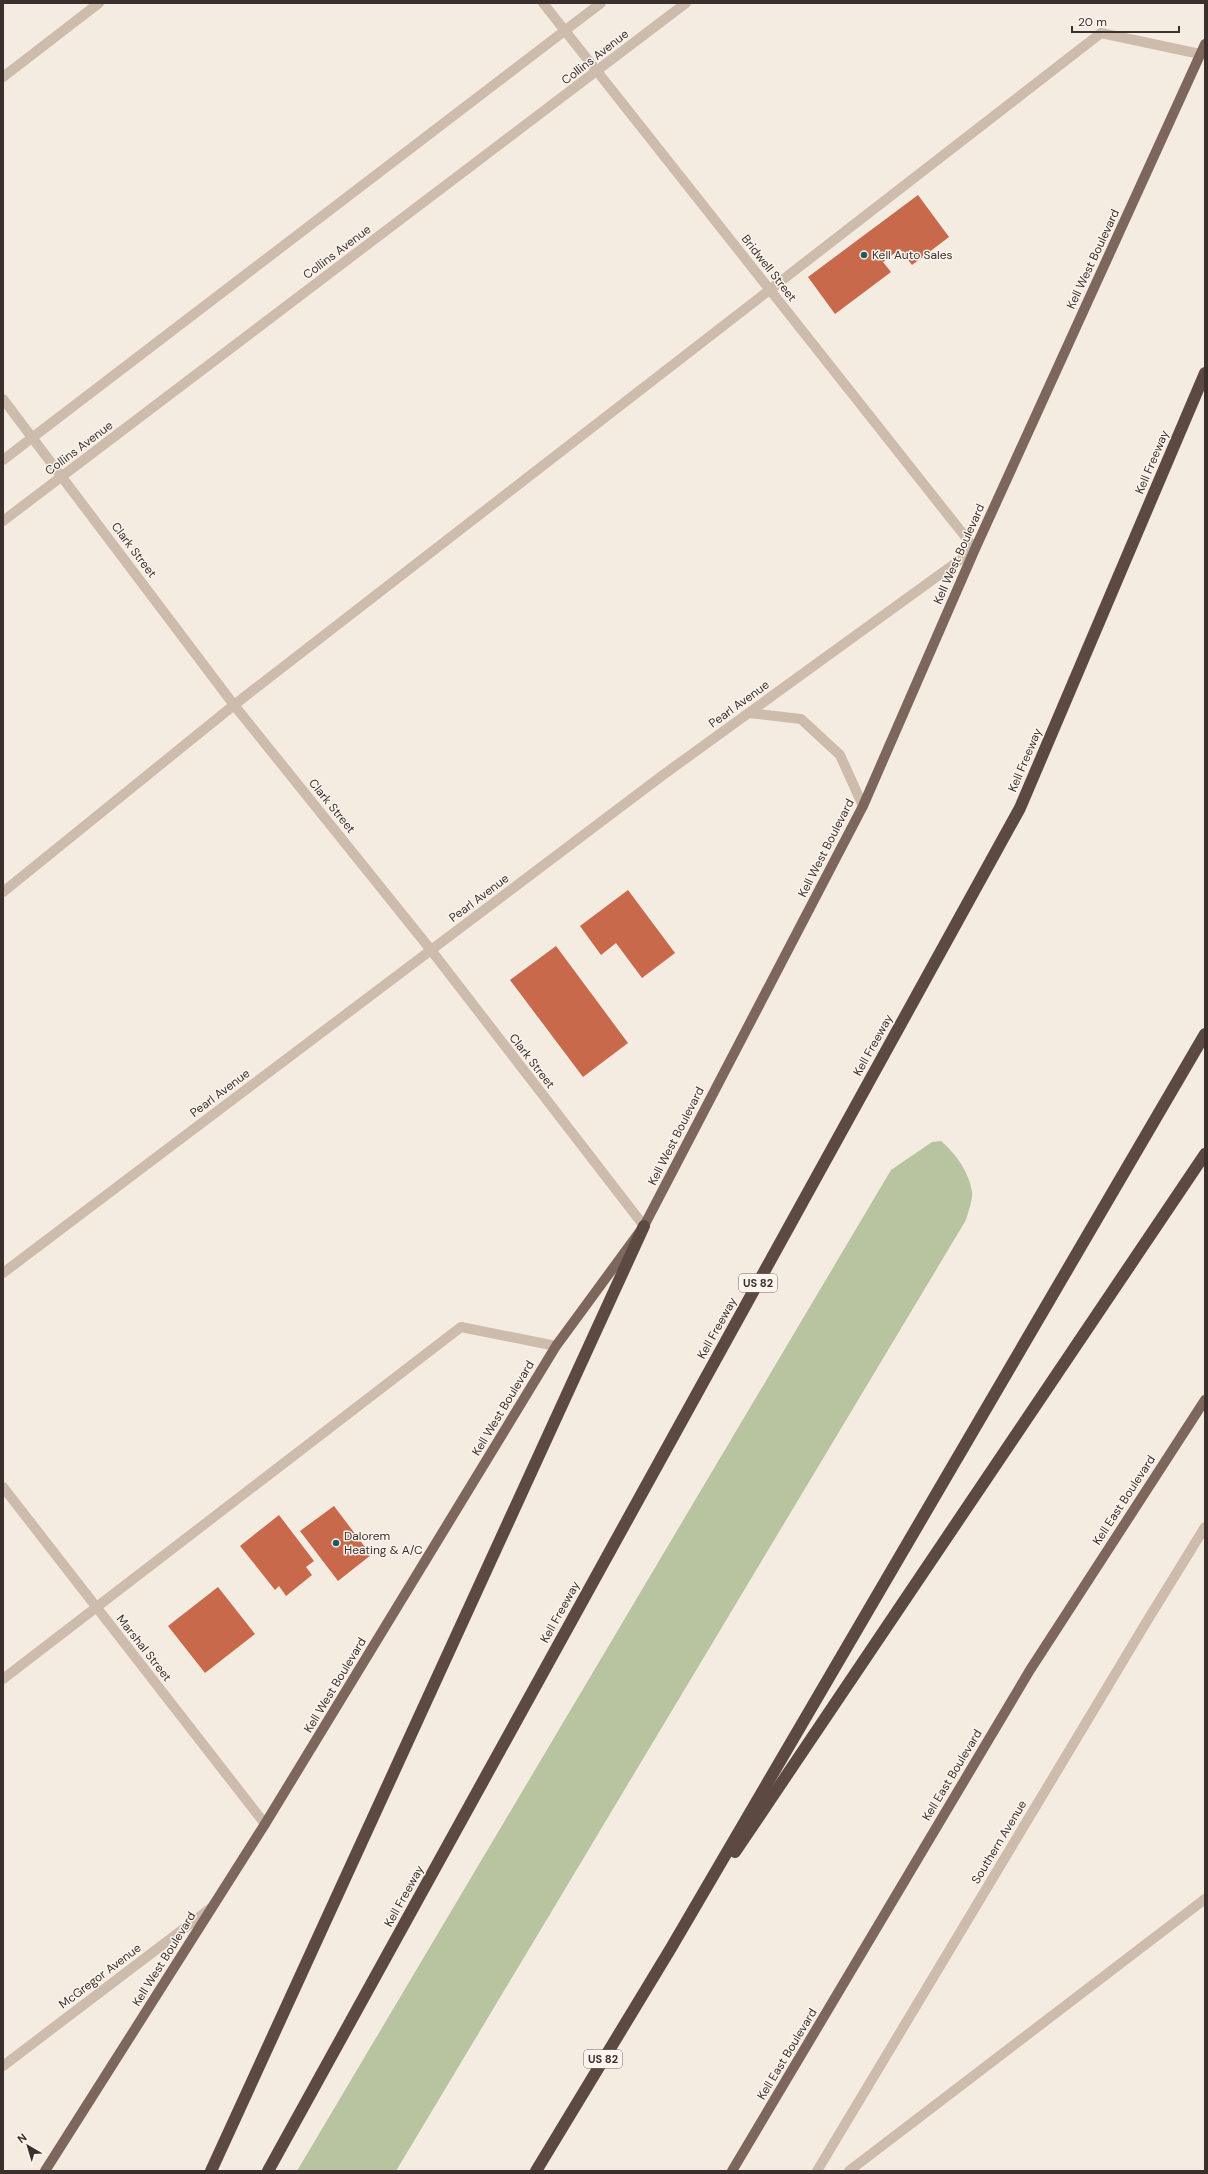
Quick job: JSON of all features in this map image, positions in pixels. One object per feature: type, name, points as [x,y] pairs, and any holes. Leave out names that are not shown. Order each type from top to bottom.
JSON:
[{"type":"highway","name":"Kell Freeway","points":[[268,2171],[1020,808],[1205,373]]},
{"type":"highway","points":[[1188,1063],[1205,1027]]},
{"type":"highway","name":"US 82","points":[[536,2171],[671,1948],[1205,1034]]},
{"type":"highway","points":[[671,1948],[1205,1154]]},
{"type":"highway","points":[[211,2171],[644,1226]]},
{"type":"main road","name":"Kell West Boulevard","points":[[45,2171],[265,1824],[556,1346],[644,1226],[863,806],[974,549],[1205,44]]},
{"type":"main road","name":"Kell East Boulevard","points":[[732,2171],[1030,1670],[1205,1400]]},
{"type":"street","points":[[3,77],[99,3]]},
{"type":"street","name":"Bridwell Street","points":[[543,3],[974,549]]},
{"type":"street","points":[[3,460],[601,3]]},
{"type":"street","name":"Collins Avenue","points":[[3,521],[686,3]]},
{"type":"street","points":[[3,892],[234,705],[1101,33],[1200,54]]},
{"type":"street","name":"Clark Street","points":[[3,399],[63,476],[234,705],[431,950],[644,1226]]},
{"type":"street","name":"Pearl Avenue","points":[[3,1273],[431,950],[749,713],[974,549]]},
{"type":"street","points":[[749,713],[801,719],[840,755],[863,806]]},
{"type":"street","points":[[3,1679],[96,1606],[461,1328],[556,1346]]},
{"type":"street","name":"Marshal Street","points":[[3,1487],[265,1824]]},
{"type":"street","name":"Southern Avenue","points":[[817,2171],[1142,1628],[1205,1527]]},
{"type":"street","points":[[849,2171],[1205,1899]]},
{"type":"street","name":"McGregor Avenue","points":[[3,2066],[213,1907]]},
{"type":"green space","points":[[941,1141],[961,1164],[968,1177],[972,1192],[972,1199],[966,1220],[396,2171],[297,2171],[891,1170],[932,1142]]},
{"type":"building","name":"Kell Auto Sales","points":[[918,195],[949,237],[912,265],[900,249],[883,262],[891,272],[835,314],[808,277]]},
{"type":"building","points":[[628,890],[675,953],[642,978],[616,943],[601,955],[580,926]]},
{"type":"building","points":[[556,946],[628,1043],[583,1077],[510,980]]},
{"type":"building","name":"Dalorem Heating & A/C","points":[[334,1506],[371,1555],[338,1581],[300,1531]]},
{"type":"building","points":[[279,1515],[314,1561],[306,1567],[312,1575],[286,1596],[279,1586],[275,1590],[240,1546]]},
{"type":"building","points":[[218,1587],[255,1634],[205,1673],[168,1626]]},
{"type":"place","name":"Kell Auto Sales","points":[[864,255]]},
{"type":"place","name":"Dalorem Heating & A/C","points":[[336,1543]]}]
